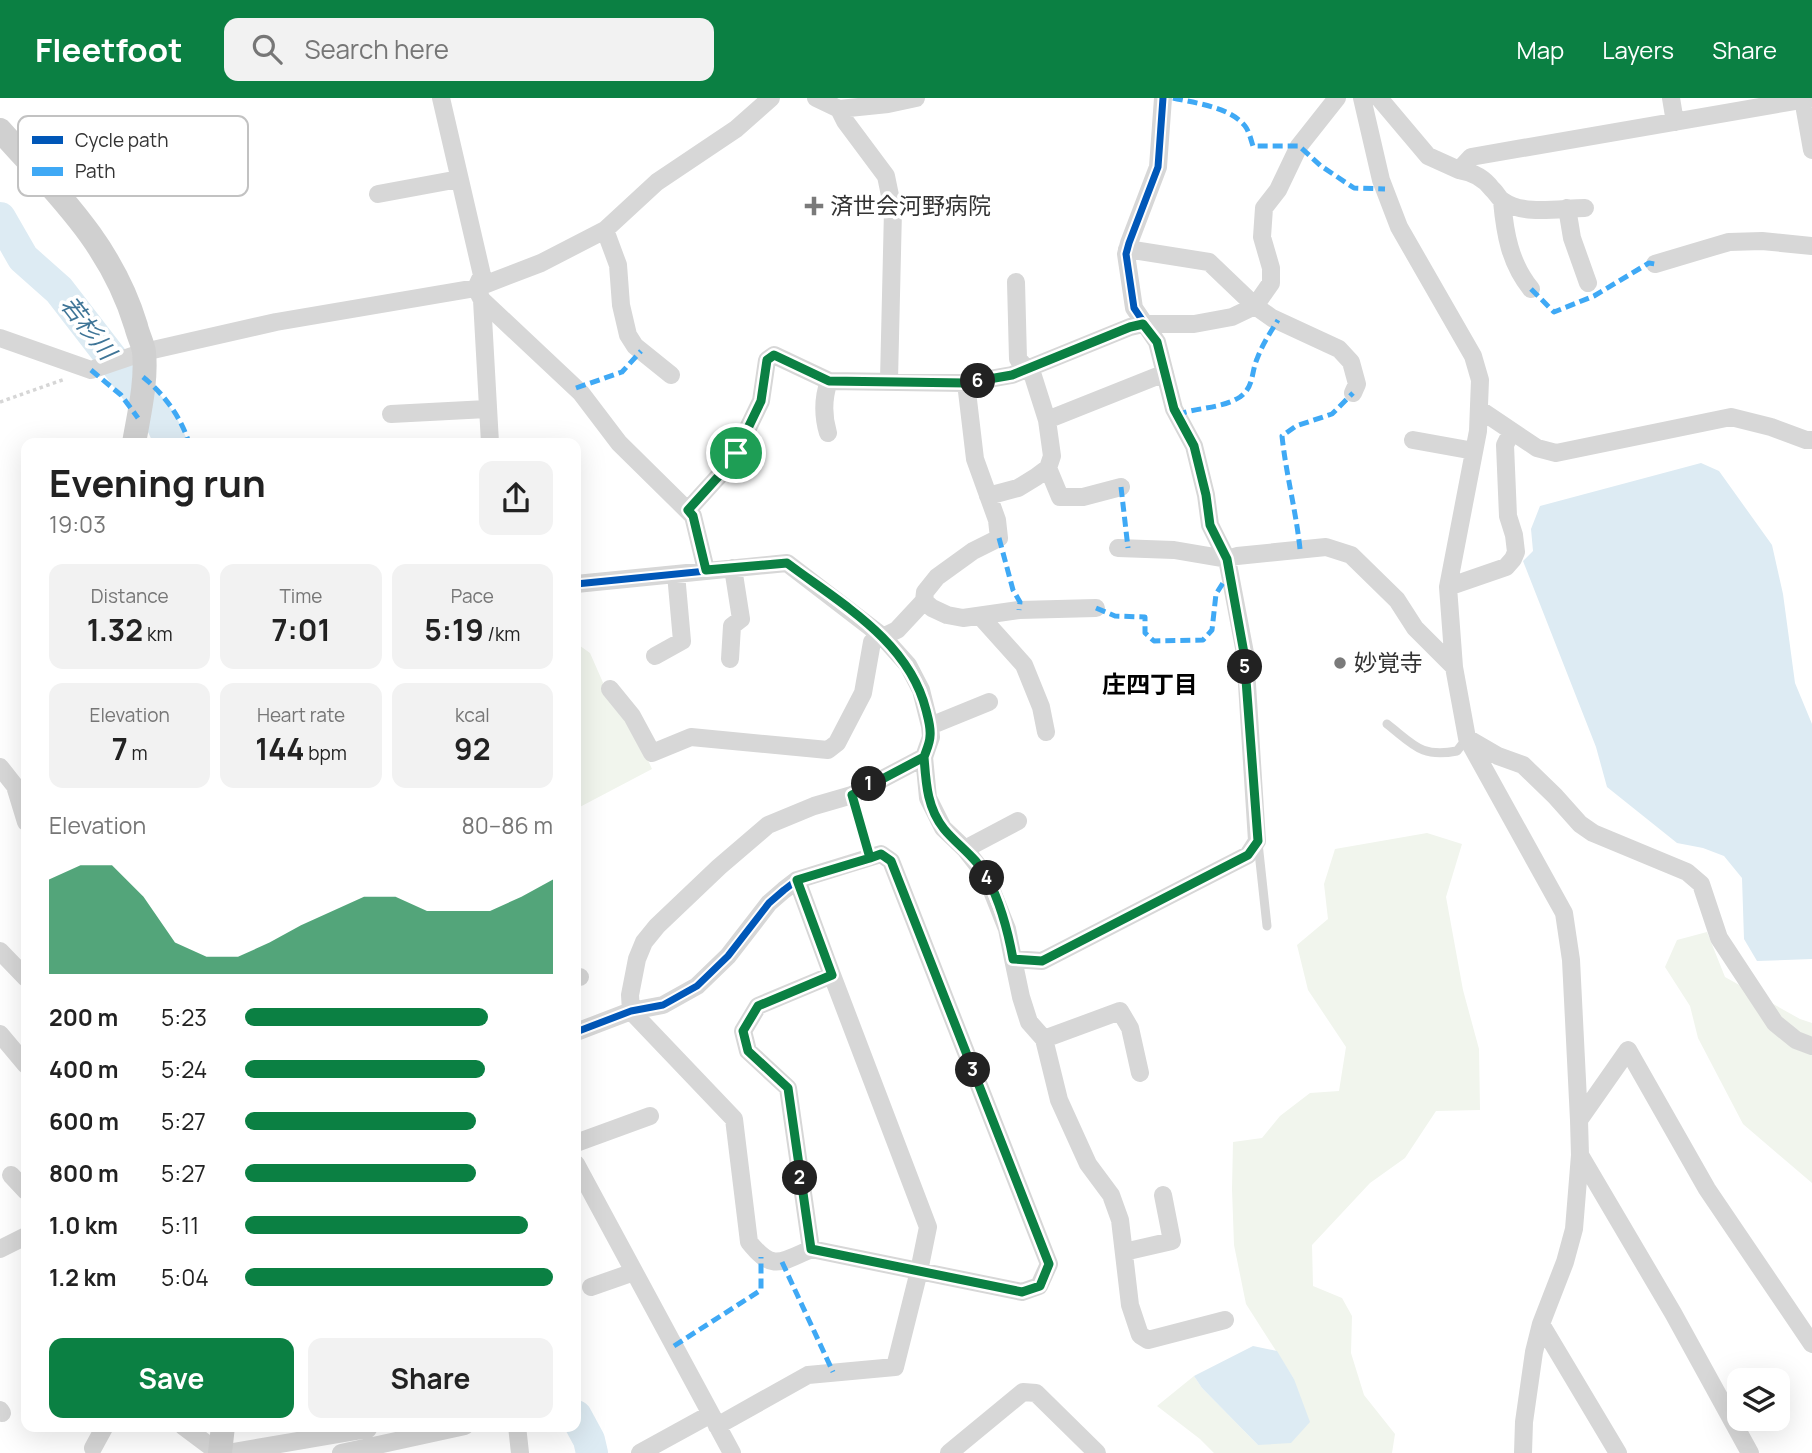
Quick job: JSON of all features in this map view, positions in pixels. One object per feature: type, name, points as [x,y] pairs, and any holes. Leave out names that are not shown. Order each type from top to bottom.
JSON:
[{"type":"main road","points":[[0,130],[18,151]]},
{"type":"main road","points":[[58,196],[92,234],[118,277],[128,300],[138,363],[140,409],[135,438]]},
{"type":"main road","points":[[220,1453],[222,1432]]},
{"type":"street","points":[[441,98],[482,275],[479,294],[490,438]]},
{"type":"street","points":[[0,338],[90,370],[138,363],[276,322],[479,294],[605,230],[657,182],[736,129],[771,98]]},
{"type":"street","points":[[816,98],[839,108],[888,104],[916,98]]},
{"type":"street","points":[[1013,959],[1042,961],[1248,855],[1258,841],[1244,653],[1227,559],[1210,525],[1194,446],[1174,409],[1157,342],[1134,308],[1129,277],[1127,249],[1158,167],[1163,98]]},
{"type":"street","points":[[688,510],[727,467],[736,453],[761,401],[767,360],[774,355],[829,381],[966,383],[1027,370],[1143,324],[1194,324],[1231,317],[1255,306],[1271,283],[1271,268],[1262,237],[1264,208],[1278,190],[1295,153],[1336,98]]},
{"type":"street","points":[[1362,98],[1381,180],[1399,227],[1473,356],[1480,380],[1474,451],[1448,587],[1454,667],[1467,738],[1564,913],[1571,960],[1580,1155],[1574,1229],[1565,1262],[1541,1324],[1527,1390],[1523,1453]]},
{"type":"street","points":[[1379,98],[1428,156],[1471,172],[1489,185],[1502,201],[1517,207],[1535,209],[1576,208],[1572,238],[1588,283]]},
{"type":"street","points":[[1671,98],[1675,122]]},
{"type":"street","points":[[1460,170],[1471,157],[1808,99],[1812,150]]},
{"type":"street","points":[[839,108],[845,121],[886,176],[891,198],[893,210],[889,380]]},
{"type":"street","points":[[378,194],[459,179]]},
{"type":"street","points":[[1502,201],[1512,260],[1531,289]]},
{"type":"street","points":[[605,230],[618,265],[621,305],[628,335],[635,346],[671,375]]},
{"type":"street","points":[[1654,264],[1729,242],[1762,241],[1812,246]]},
{"type":"street","points":[[1127,249],[1209,262],[1255,306],[1272,318],[1339,349],[1351,362],[1357,384],[1353,393]]},
{"type":"street","points":[[988,496],[1018,488],[1048,468],[1052,456],[1048,420],[1032,376],[1018,359],[1016,282]]},
{"type":"street","points":[[479,294],[581,393],[619,443],[693,516],[706,570]]},
{"type":"street","points":[[1048,420],[1165,373]]},
{"type":"street","points":[[828,433],[824,420],[825,394],[829,381]]},
{"type":"street","points":[[610,689],[632,716],[652,753],[691,737],[828,750],[837,743],[863,692],[872,642],[897,630],[924,601],[925,592],[937,577],[973,551],[999,538],[997,520],[975,459],[966,383]]},
{"type":"street","points":[[391,414],[487,409]]},
{"type":"street","points":[[1479,409],[1536,448],[1556,453],[1731,417],[1809,440],[1812,458]]},
{"type":"street","points":[[1448,587],[1506,567],[1516,552],[1508,516],[1505,444],[1511,433]]},
{"type":"street","points":[[1413,440],[1474,451]]},
{"type":"street","points":[[1048,468],[1060,497],[1083,497],[1121,487]]},
{"type":"street","points":[[1118,548],[1174,550],[1227,559],[1326,547],[1350,555],[1397,600],[1415,628],[1454,667]]},
{"type":"street","points":[[581,584],[787,563],[882,636],[908,664],[921,690],[930,726],[924,757],[928,798],[943,828],[965,849],[986,876],[1007,929],[1021,998],[1029,1022],[1044,1039],[1059,1100],[1088,1164],[1111,1195],[1120,1220],[1130,1305],[1140,1335],[1149,1340],[1224,1320]]},
{"type":"street","points":[[730,659],[732,626],[741,619],[733,568]]},
{"type":"street","points":[[655,656],[682,641],[676,574]]},
{"type":"street","points":[[924,601],[947,615],[963,618],[1019,610],[1096,608]]},
{"type":"street","points":[[980,616],[1024,664],[1041,707],[1046,732]]},
{"type":"street","points":[[930,726],[989,702]]},
{"type":"street","points":[[1467,738],[1498,756],[1522,765],[1580,824],[1593,833],[1687,872],[1701,884],[1719,939],[1776,1023],[1796,1040],[1812,1046]]},
{"type":"street","points":[[581,1030],[631,1012],[663,1005],[697,986],[728,956],[769,903],[797,880],[881,854],[891,861],[1049,1264],[1040,1286],[1022,1292],[811,1249],[782,1262],[771,1263],[749,1242],[734,1119],[631,1012],[630,995],[644,942],[657,926],[768,825],[814,806],[852,795],[924,757]]},
{"type":"street","points":[[1,769],[15,786],[21,806]]},
{"type":"street","points":[[965,849],[1018,821]]},
{"type":"street","points":[[640,1453],[808,1375],[895,1367],[928,1227],[797,880]]},
{"type":"street","points":[[0,951],[21,973]]},
{"type":"street","points":[[811,1249],[788,1088],[748,1051],[743,1031],[758,1006],[832,975]]},
{"type":"street","points":[[1044,1039],[1120,1011],[1130,1028],[1140,1073]]},
{"type":"street","points":[[0,1034],[21,1059]]},
{"type":"street","points":[[1579,1120],[1628,1050],[1707,1189],[1812,1344]]},
{"type":"street","points":[[581,1141],[650,1116]]},
{"type":"street","points":[[1580,1155],[1673,1312],[1750,1453]]},
{"type":"street","points":[[581,1173],[732,1453]]},
{"type":"street","points":[[11,1175],[21,1186]]},
{"type":"street","points":[[1124,1252],[1172,1241],[1163,1195]]},
{"type":"street","points":[[0,1249],[21,1238]]},
{"type":"street","points":[[591,1287],[634,1272]]},
{"type":"street","points":[[1541,1324],[1618,1453]]},
{"type":"street","points":[[949,1453],[1023,1392],[1036,1393],[1092,1451]]},
{"type":"street","points":[[93,1448],[102,1432]]},
{"type":"street","points":[[191,1432],[220,1453]]},
{"type":"street","points":[[227,1453],[350,1432]]},
{"type":"street","points":[[341,1453],[437,1432]]},
{"type":"street","points":[[518,1432],[520,1453]]},
{"type":"lane","points":[[1387,724],[1424,752],[1440,755],[1457,751],[1467,738]]},
{"type":"lane","points":[[1258,841],[1268,926]]},
{"type":"path","points":[[0,402],[90,370]]},
{"type":"path","points":[[852,795],[870,858]]},
{"type":"shaded area","points":[[1701,463],[1719,471],[1772,545],[1783,594],[1795,683],[1812,724],[1812,959],[1757,961],[1744,939],[1742,878],[1724,856],[1703,848],[1677,843],[1607,787],[1596,747],[1523,561],[1533,551],[1531,529],[1540,506]]},
{"type":"shaded area","points":[[581,647],[590,653],[608,694],[629,718],[652,769],[581,806]]},
{"type":"shaded area","points":[[1427,833],[1462,844],[1446,897],[1463,990],[1479,1049],[1480,1110],[1436,1111],[1405,1158],[1370,1183],[1312,1245],[1313,1286],[1342,1298],[1352,1316],[1351,1353],[1364,1395],[1395,1434],[1392,1453],[1214,1453],[1157,1406],[1194,1376],[1202,1388],[1258,1445],[1294,1379],[1246,1304],[1234,1245],[1232,1189],[1233,1142],[1262,1138],[1280,1116],[1310,1093],[1339,1091],[1346,1047],[1308,990],[1297,945],[1328,919],[1324,884],[1335,849]]},
{"type":"shaded area","points":[[1707,932],[1725,977],[1812,1023],[1812,1183],[1743,1124],[1698,1038],[1690,1006],[1665,967],[1677,940]]},
{"type":"shaded area","points":[[1253,1346],[1277,1351],[1294,1379],[1310,1422],[1291,1443],[1258,1445],[1202,1388],[1194,1376]]},
{"type":"waterway","name":"若杉川","points":[[0,218],[23,258],[59,290],[161,422],[169,438]]},
{"type":"waterway","name":"若杉川","points":[[581,1425],[592,1453]]},
{"type":"marked path","points":[[1173,98],[1231,114],[1245,126],[1253,146],[1299,146],[1321,166],[1354,188],[1385,189]]},
{"type":"marked path","points":[[1531,289],[1554,312],[1594,296],[1649,263],[1655,264]]},
{"type":"marked path","points":[[1177,415],[1225,404],[1245,393],[1261,349],[1278,320]]},
{"type":"marked path","points":[[576,388],[622,372],[641,351]]},
{"type":"marked path","points":[[91,370],[121,395],[138,418]]},
{"type":"marked path","points":[[143,377],[171,407],[187,438]]},
{"type":"marked path","points":[[1300,549],[1282,436],[1296,426],[1332,414],[1353,393]]},
{"type":"marked path","points":[[1121,487],[1128,548]]},
{"type":"marked path","points":[[999,538],[1013,590],[1020,602],[1019,610]]},
{"type":"marked path","points":[[1096,608],[1115,616],[1145,617],[1145,633],[1154,641],[1203,640],[1212,630],[1216,594],[1228,575]]},
{"type":"marked path","points":[[674,1346],[761,1290],[761,1257]]},
{"type":"marked path","points":[[782,1262],[833,1372]]},
{"type":"cycle path","points":[[581,584],[787,563],[882,636],[908,665],[921,690],[931,737],[924,757],[928,798],[943,828],[965,849],[986,876],[1007,929],[1013,959],[1042,961],[1248,855],[1257,841],[1245,653],[1227,559],[1210,525],[1194,446],[1174,409],[1157,342],[1134,308],[1126,254],[1158,167],[1163,98]]},
{"type":"cycle path","points":[[881,854],[891,861],[1049,1264],[1039,1286],[1022,1292],[811,1249],[788,1088],[748,1051],[743,1031],[758,1006],[832,975],[797,880],[881,854]]},
{"type":"cycle path","points":[[581,1030],[631,1011],[663,1005],[697,986],[728,956],[769,903],[797,880]]},
{"type":"place","name":"済世会河野病院","points":[[814,206]]},
{"type":"place","name":"妙覚寺","points":[[1340,663]]},
{"type":"district","name":"庄四丁目","points":[[1150,685]]},
{"type":"route","points":[[736,453],[727,467],[688,510],[693,516],[706,570],[787,563],[882,636],[908,664],[921,690],[930,726],[924,757],[852,795],[870,858],[797,880],[832,975],[758,1006],[743,1031],[748,1051],[788,1088],[811,1249],[1022,1292],[1040,1286],[1049,1264],[891,861],[881,854],[870,858],[852,795],[873,782],[924,757],[928,798],[943,828],[965,849],[986,876],[1007,929],[1013,959],[1042,961],[1248,855],[1258,841],[1244,653],[1227,559],[1210,525],[1194,446],[1174,409],[1157,342],[1143,324],[1081,346],[1027,370],[966,383],[829,381],[774,355],[767,360],[761,401],[736,453]]}]
